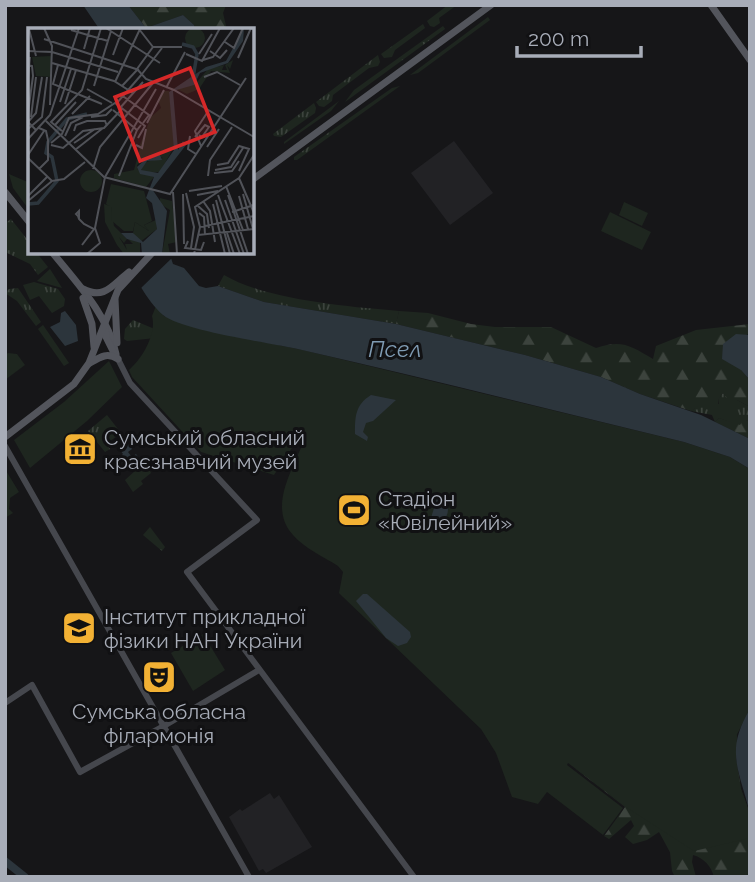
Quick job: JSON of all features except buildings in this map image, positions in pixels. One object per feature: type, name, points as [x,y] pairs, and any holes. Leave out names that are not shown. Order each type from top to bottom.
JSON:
[{"type":"main road","points":[[254,179],[491,5]]},
{"type":"main road","points":[[711,5],[750,60]]},
{"type":"main road","points":[[5,192],[28,221]]},
{"type":"main road","points":[[54,254],[105,322],[112,335],[117,357]]},
{"type":"main road","points":[[5,437],[75,384],[94,352],[115,290],[151,254]]},
{"type":"main road","points":[[79,287],[98,294],[115,290]]},
{"type":"main road","points":[[79,287],[92,324],[94,352]]},
{"type":"main road","points":[[115,290],[117,357]]},
{"type":"main road","points":[[89,363],[104,355],[117,357]]},
{"type":"street","points":[[117,357],[130,383],[257,520],[187,572],[414,877]]},
{"type":"street","points":[[5,446],[249,877]]},
{"type":"street","points":[[5,703],[32,685],[80,772],[259,670]]},
{"type":"shaded area","points":[[454,141],[493,193],[450,225],[411,173]]},
{"type":"shaded area","points":[[270,793],[274,799],[279,795],[312,847],[266,873],[263,869],[259,871],[229,817]]},
{"type":"green space","points":[[128,5],[226,5],[223,13],[227,28],[195,28],[183,15],[146,28]]},
{"type":"green space","points":[[448,5],[457,5],[439,18],[440,23],[434,27],[430,26],[427,21]]},
{"type":"green space","points":[[488,17],[490,20],[418,73],[410,75]]},
{"type":"green space","points":[[423,24],[425,28],[395,50],[392,57],[384,58],[381,54]]},
{"type":"green space","points":[[443,26],[445,29],[345,102],[354,90]]},
{"type":"green space","points":[[378,55],[378,66],[369,68],[333,95],[332,101],[324,107],[319,106],[316,102]]},
{"type":"green space","points":[[400,86],[294,160],[294,157],[392,88]]},
{"type":"green space","points":[[339,101],[331,111],[284,144],[284,142]]},
{"type":"green space","points":[[314,103],[315,113],[281,137],[274,136],[273,134]]},
{"type":"green space","points":[[9,174],[28,182],[28,208],[13,188]]},
{"type":"green space","points":[[624,202],[648,213],[642,226],[619,215]]},
{"type":"green space","points":[[610,212],[651,232],[642,250],[601,231]]},
{"type":"green space","points":[[11,219],[28,240],[28,254],[38,254],[48,267],[38,275],[30,264],[5,252],[5,223]]},
{"type":"green space","points":[[50,269],[62,288],[37,281]]},
{"type":"green space","points":[[224,275],[262,291],[285,296],[399,311],[396,324],[264,302],[218,286]]},
{"type":"green space","points":[[34,282],[58,289],[65,299],[64,306],[52,313],[39,296],[30,300],[23,285]]},
{"type":"green space","points":[[18,288],[41,322],[36,326],[17,301],[5,293],[9,289]]},
{"type":"green space","points":[[156,306],[164,316],[209,331],[303,350],[684,442],[730,457],[750,469],[750,709],[737,734],[736,759],[741,789],[750,814],[750,838],[694,851],[626,807],[568,763],[567,765],[623,808],[603,835],[547,792],[538,804],[512,797],[496,753],[481,729],[339,593],[343,572],[303,544],[286,524],[282,513],[284,489],[303,443],[292,448],[274,475],[201,452],[132,377],[129,370],[147,346]]},
{"type":"green space","points":[[399,311],[428,313],[495,327],[551,327],[596,348],[613,344],[626,345],[653,359],[656,346],[696,330],[750,324],[750,335],[747,334],[741,370],[750,380],[750,407],[737,400],[729,400],[723,393],[718,406],[702,404],[691,411],[640,394],[601,377],[525,355],[396,324]]},
{"type":"green space","points":[[133,320],[157,330],[155,338],[124,339],[125,329]]},
{"type":"green space","points":[[43,325],[69,363],[64,366],[38,329]]},
{"type":"green space","points":[[17,354],[25,365],[5,380],[5,355]]},
{"type":"green space","points":[[109,361],[122,387],[87,421],[30,468],[14,440],[64,402]]},
{"type":"green space","points":[[723,393],[731,400],[750,407],[750,422],[746,420],[740,426],[719,418],[715,422],[712,415],[691,411],[702,403],[719,404]]},
{"type":"green space","points":[[107,415],[121,433],[106,444],[110,449],[105,452],[88,431]]},
{"type":"green space","points":[[719,418],[740,425],[744,419],[750,422],[750,439],[715,422]]},
{"type":"green space","points":[[145,462],[151,473],[133,492],[125,480]]},
{"type":"green space","points":[[5,469],[19,492],[10,498],[9,509],[13,513],[5,518]]},
{"type":"green space","points":[[150,527],[165,547],[162,551],[143,535]]},
{"type":"green space","points":[[750,604],[750,709],[737,734],[736,759],[741,789],[750,814],[750,877],[714,877],[706,863],[693,855],[696,877],[675,877],[670,852],[659,832],[647,840],[633,844],[625,837],[634,826],[631,820],[609,839],[604,836],[625,807],[576,769],[727,751]]},
{"type":"green space","points":[[203,634],[225,670],[193,691],[171,653]]},
{"type":"water","points":[[83,5],[128,5],[146,28],[99,28]]},
{"type":"water","points":[[183,15],[195,28],[146,28]]},
{"type":"water","name":"Псел","points":[[125,254],[170,254],[173,264],[184,268],[199,286],[206,288],[218,286],[264,302],[396,324],[525,355],[601,377],[701,415],[750,439],[750,469],[730,457],[684,442],[173,321],[151,302]]},
{"type":"water","points":[[65,311],[76,325],[78,341],[65,346],[50,327],[60,322],[61,313]]},
{"type":"water","points":[[736,334],[750,335],[750,380],[741,370],[722,359],[723,344]]},
{"type":"water","points":[[371,395],[396,400],[373,421],[366,423],[363,432],[368,437],[367,441],[355,434],[355,422],[359,407]]},
{"type":"water","points":[[126,441],[132,449],[128,452],[132,457],[136,454],[142,462],[134,468],[130,462],[125,466],[119,458],[123,454],[118,447]]},
{"type":"water","points":[[440,494],[448,509],[441,525],[431,518]]},
{"type":"water","points":[[363,594],[367,594],[410,632],[411,637],[407,643],[398,646],[386,638],[356,601]]},
{"type":"water","points":[[750,709],[750,814],[736,762],[736,750],[742,724]]},
{"type":"pier","points":[[125,254],[174,256],[139,290],[122,257]]},
{"type":"waterway","points":[[5,861],[25,877]]},
{"type":"place","name":"Сумський обласний краєзнавчий музей","points":[[80,449]]},
{"type":"place","name":"Стадіон «Ювілейний»","points":[[354,510]]},
{"type":"place","name":"Інститут прикладної фізики НАН України","points":[[79,628]]},
{"type":"place","name":"Сумська обласна філармонія","points":[[159,677]]}]
